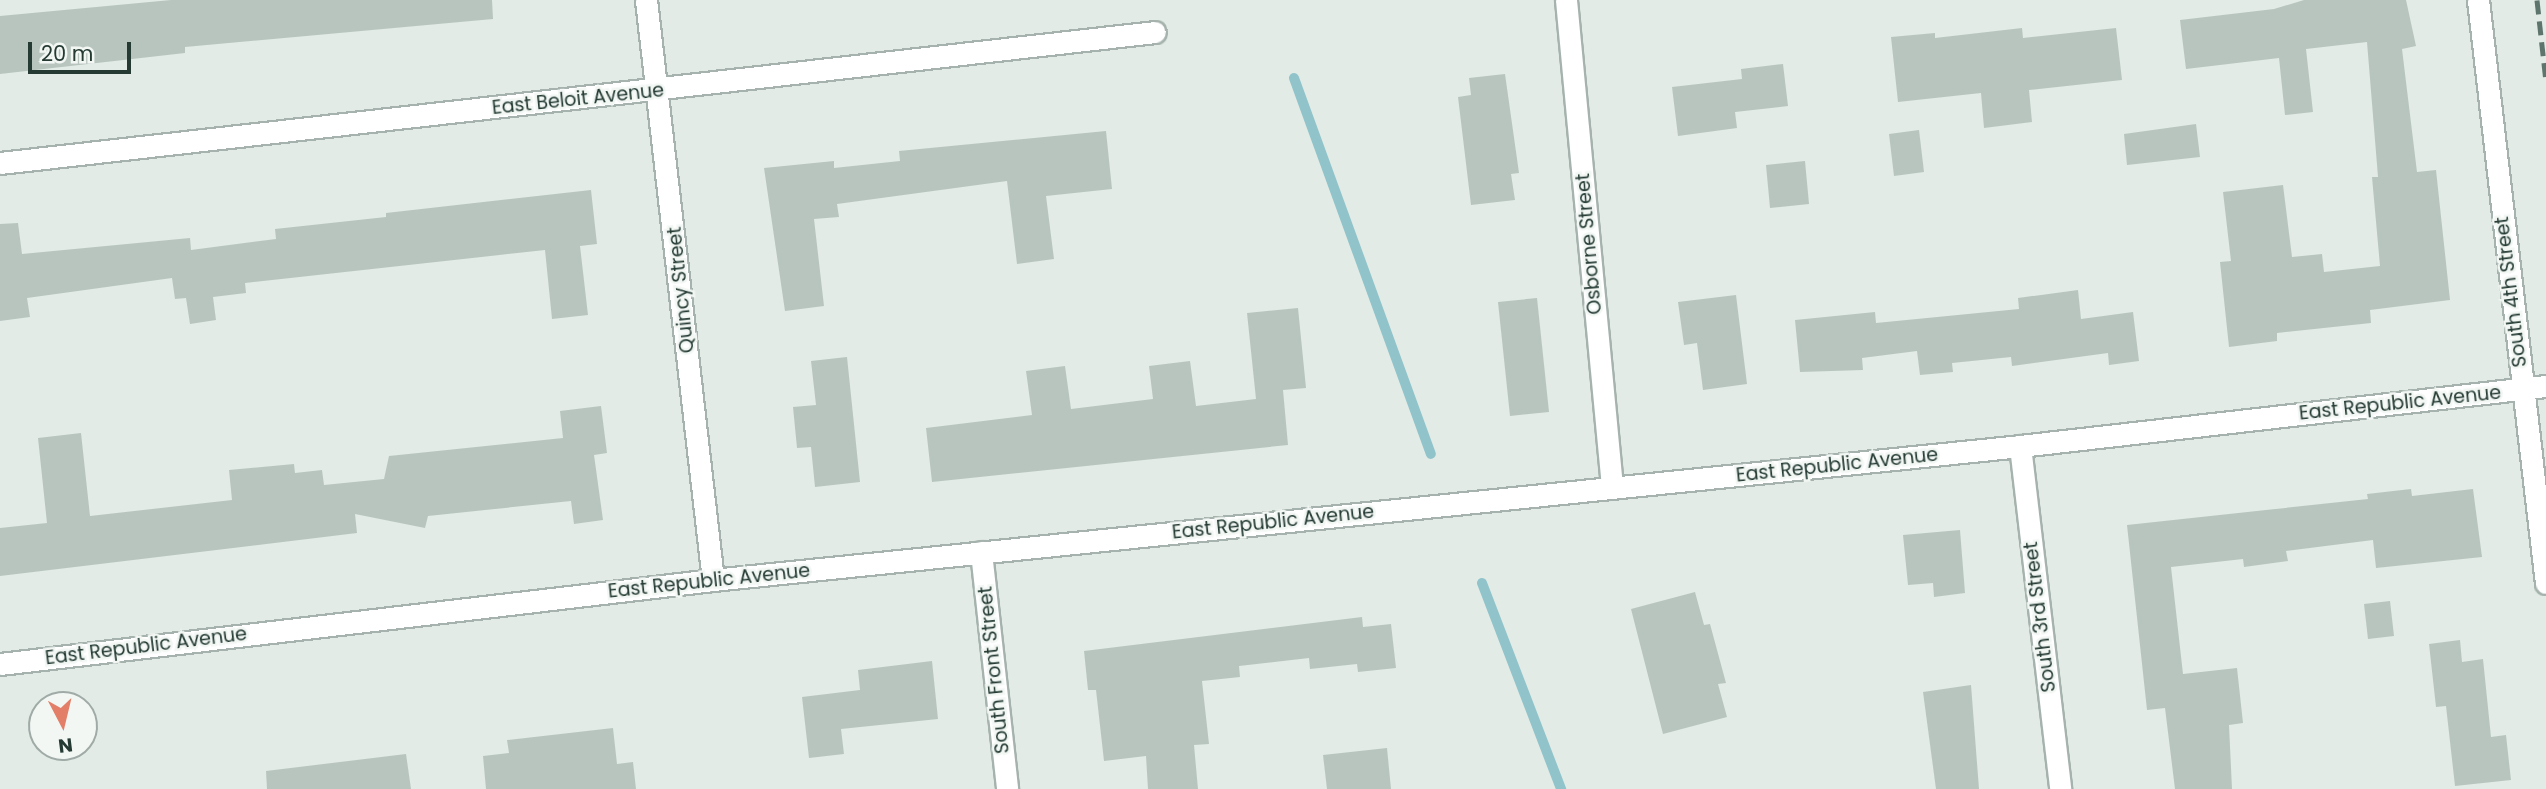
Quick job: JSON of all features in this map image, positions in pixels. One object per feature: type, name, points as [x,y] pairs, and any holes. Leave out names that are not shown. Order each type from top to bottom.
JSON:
[{"type":"street","name":"Quincy Street","points":[[646,0],[659,90],[713,580]]},
{"type":"street","name":"Osborne Street","points":[[1566,0],[1612,488]]},
{"type":"street","name":"South 4th Street","points":[[2478,0],[2546,583]]},
{"type":"street","name":"East Beloit Avenue","points":[[0,163],[1155,32]]},
{"type":"street","name":"East Republic Avenue","points":[[0,664],[713,580],[2020,446],[2546,386]]},
{"type":"street","name":"South 3rd Street","points":[[2020,446],[2060,789]]},
{"type":"street","name":"South Front Street","points":[[981,552],[1007,789]]},
{"type":"building","points":[[171,0],[492,0],[493,19],[185,47],[185,53],[0,74],[0,16]]},
{"type":"building","points":[[2304,0],[2406,0],[2416,46],[2402,49],[2417,172],[2436,170],[2450,300],[2370,310],[2371,323],[2277,333],[2277,341],[2229,347],[2220,262],[2231,261],[2223,192],[2283,185],[2292,257],[2322,254],[2324,272],[2380,266],[2372,177],[2378,177],[2367,42],[2306,49],[2313,112],[2285,115],[2279,58],[2186,69],[2180,20],[2274,9]]},
{"type":"building","points":[[2022,28],[2023,38],[2116,28],[2122,80],[2029,90],[2032,122],[1984,128],[1981,93],[1898,102],[1891,37],[1935,33],[1935,38]]},
{"type":"building","points":[[1783,64],[1788,106],[1735,112],[1737,128],[1678,136],[1672,87],[1742,79],[1741,69]]},
{"type":"building","points":[[1505,74],[1519,173],[1511,174],[1515,200],[1471,205],[1458,97],[1471,95],[1469,78]]},
{"type":"building","points":[[2196,124],[2200,157],[2127,165],[2124,134]]},
{"type":"building","points":[[1919,130],[1924,172],[1894,176],[1889,134]]},
{"type":"building","points":[[1106,131],[1112,189],[1046,196],[1054,259],[1017,264],[1007,181],[837,204],[839,217],[814,219],[824,306],[785,311],[764,168],[834,161],[834,168],[900,161],[899,151]]},
{"type":"building","points":[[1805,161],[1809,204],[1770,208],[1766,165]]},
{"type":"building","points":[[591,190],[597,244],[580,246],[588,315],[552,319],[545,250],[245,283],[246,293],[213,297],[216,320],[190,324],[186,298],[175,299],[172,278],[27,298],[30,317],[0,321],[0,224],[18,223],[22,254],[190,238],[191,250],[276,239],[275,229],[386,217],[386,213]]},
{"type":"building","points":[[2078,290],[2081,319],[2133,312],[2139,361],[2109,365],[2108,353],[2012,366],[2011,357],[1952,363],[1953,372],[1920,375],[1917,351],[1862,358],[1863,370],[1800,372],[1795,320],[1875,312],[1876,323],[2019,309],[2018,298]]},
{"type":"building","points":[[1736,295],[1747,384],[1703,390],[1697,343],[1684,345],[1678,302]]},
{"type":"building","points":[[1537,298],[1549,412],[1510,416],[1498,302]]},
{"type":"building","points":[[1298,308],[1306,388],[1283,390],[1288,445],[932,482],[926,428],[1032,415],[1026,371],[1065,366],[1071,409],[1153,399],[1149,366],[1190,361],[1196,406],[1256,399],[1247,313]]},
{"type":"building","points":[[847,357],[860,482],[815,487],[811,447],[797,448],[793,407],[816,405],[811,361]]},
{"type":"building","points":[[601,406],[607,453],[594,455],[603,520],[574,524],[571,501],[428,516],[425,528],[355,514],[357,533],[0,576],[0,528],[47,523],[38,438],[81,433],[90,516],[232,500],[229,470],[294,464],[295,473],[322,470],[324,485],[384,479],[389,456],[563,438],[560,411]]},
{"type":"building","points":[[2411,489],[2412,496],[2473,489],[2482,557],[2376,568],[2373,540],[2286,551],[2288,561],[2244,567],[2243,559],[2171,567],[2183,674],[2237,668],[2243,723],[2229,725],[2232,789],[2175,789],[2165,708],[2147,710],[2127,525],[2368,499],[2367,494]]},
{"type":"building","points":[[1960,530],[1965,593],[1934,597],[1933,583],[1908,585],[1903,535]]},
{"type":"building","points":[[1695,592],[1704,625],[1710,624],[1726,683],[1718,684],[1727,717],[1663,734],[1631,609]]},
{"type":"building","points":[[2390,601],[2394,636],[2368,639],[2364,604]]},
{"type":"building","points":[[1362,617],[1363,627],[1391,624],[1396,668],[1358,672],[1357,664],[1310,669],[1309,658],[1239,666],[1240,677],[1202,681],[1209,744],[1194,745],[1198,789],[1148,789],[1146,756],[1104,761],[1096,690],[1088,690],[1084,651]]},
{"type":"building","points":[[2460,640],[2462,662],[2483,659],[2491,737],[2506,735],[2511,780],[2455,786],[2446,706],[2436,707],[2429,644]]},
{"type":"building","points":[[932,661],[938,719],[841,729],[844,754],[809,758],[802,697],[860,690],[858,670]]},
{"type":"building","points":[[1971,685],[1979,789],[1936,789],[1923,692]]},
{"type":"building","points":[[613,728],[617,764],[633,762],[636,789],[486,789],[483,756],[509,753],[507,740]]},
{"type":"building","points":[[1387,748],[1391,789],[1327,789],[1323,755]]},
{"type":"building","points":[[406,754],[411,789],[267,789],[266,771]]},
{"type":"waterway","points":[[1294,78],[1431,454]]},
{"type":"waterway","points":[[1482,583],[1561,789]]},
{"type":"railway","points":[[2537,0],[2546,81]]}]
